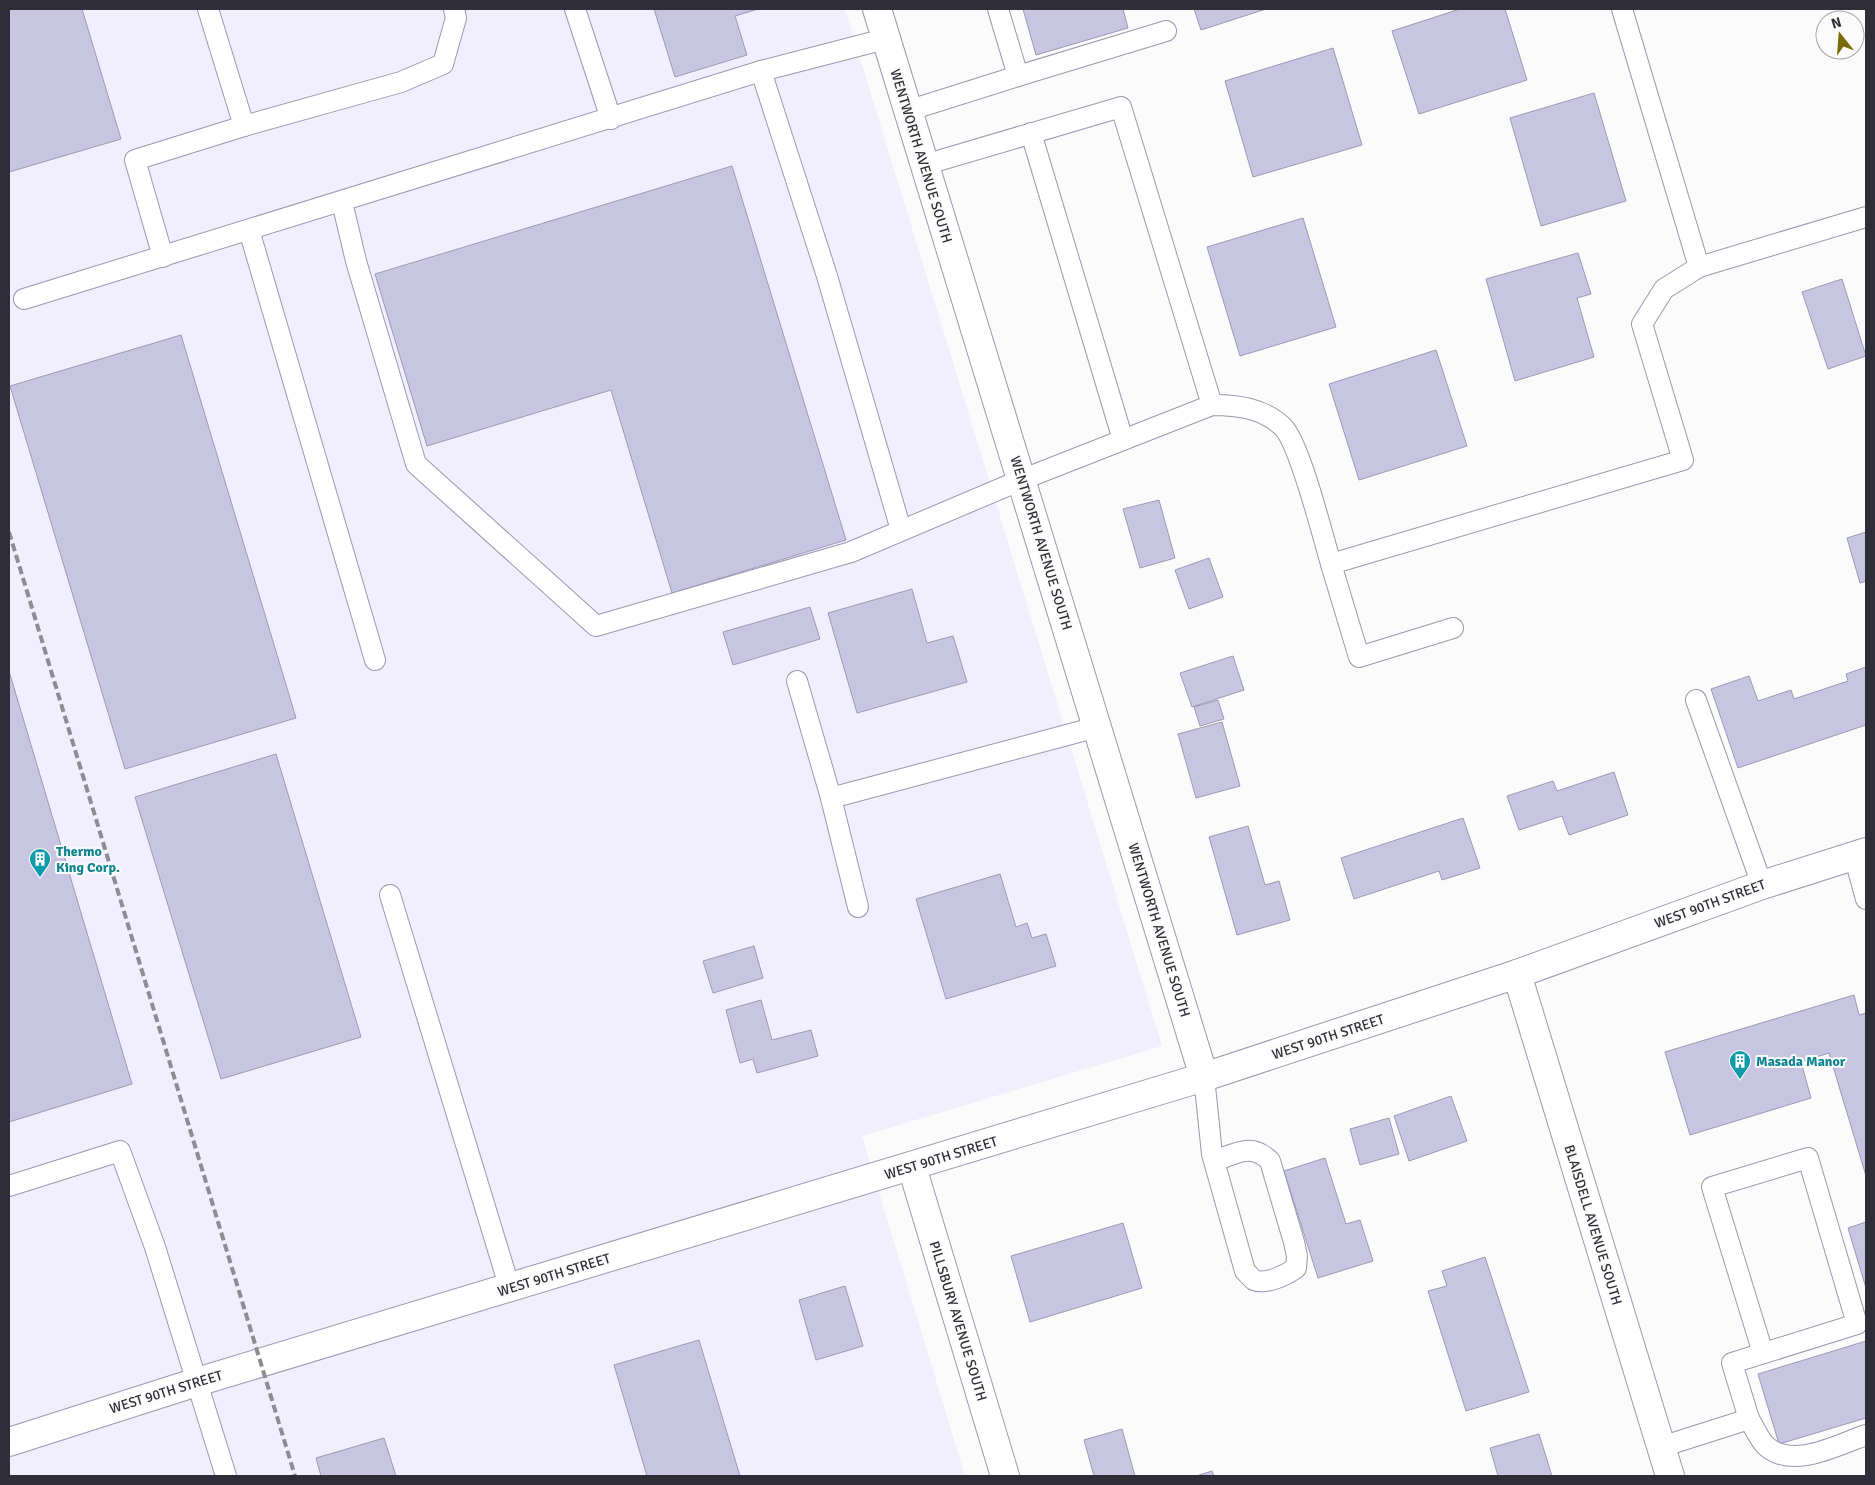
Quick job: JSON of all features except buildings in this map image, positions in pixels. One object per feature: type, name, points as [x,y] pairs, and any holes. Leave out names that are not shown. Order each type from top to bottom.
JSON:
[{"type":"street","name":"WENTWORTH AVENUE SOUTH","points":[[877,9],[1204,1077]]},
{"type":"street","name":"WEST 90TH STREET","points":[[9,1442],[197,1382],[1204,1077],[1517,974],[1762,885],[1860,853]]},
{"type":"street","name":"BLAISDELL AVENUE SOUTH","points":[[1517,974],[1670,1476]]},
{"type":"street","name":"PILLSBURY AVENUE SOUTH","points":[[912,1167],[1005,1476]]},
{"type":"lane","points":[[208,9],[244,126]]},
{"type":"lane","points":[[163,257],[135,160],[244,126],[401,82],[443,64],[456,18],[454,9]]},
{"type":"lane","points":[[575,9],[611,119]]},
{"type":"lane","points":[[998,9],[1018,76]]},
{"type":"lane","points":[[1622,9],[1699,267]]},
{"type":"lane","points":[[908,111],[1166,30]]},
{"type":"lane","points":[[24,299],[761,72],[885,39]]},
{"type":"lane","points":[[761,72],[826,276],[901,530]]},
{"type":"lane","points":[[924,165],[1121,107],[1212,405]]},
{"type":"lane","points":[[1031,133],[1123,440]]},
{"type":"lane","points":[[342,202],[356,261],[416,464],[596,626],[851,552],[1021,480],[1212,405],[1240,405],[1264,414],[1284,428],[1295,449],[1359,657],[1453,628]]},
{"type":"lane","points":[[1331,564],[1683,460],[1642,324],[1664,289],[1699,267],[1866,217]]},
{"type":"lane","points":[[249,230],[375,660]]},
{"type":"lane","points":[[797,681],[831,798],[858,906]]},
{"type":"lane","points":[[1696,700],[1762,885]]},
{"type":"lane","points":[[831,798],[1097,727]]},
{"type":"lane","points":[[1860,853],[1866,899]]},
{"type":"lane","points":[[390,894],[510,1288]]},
{"type":"lane","points":[[1204,1077],[1214,1161],[1245,1271],[1254,1280],[1265,1281],[1288,1274],[1296,1268],[1297,1256],[1270,1160],[1261,1152],[1249,1150],[1214,1161]]},
{"type":"lane","points":[[9,1186],[120,1151],[155,1247],[226,1476]]},
{"type":"lane","points":[[1763,1353],[1712,1187],[1808,1158],[1857,1324],[1732,1363],[1749,1419],[1765,1445],[1779,1454],[1802,1456],[1866,1435]]},
{"type":"lane","points":[[1661,1447],[1749,1419]]},
{"type":"shaded area","points":[[9,9],[845,9],[1162,1046],[862,1136],[965,1476],[9,1476]]},
{"type":"railway","points":[[9,532],[295,1476]]},
{"type":"place","name":"Thermo King Corp.","points":[[40,878]]},
{"type":"place","name":"Masada Manor","points":[[1740,1080]]}]
